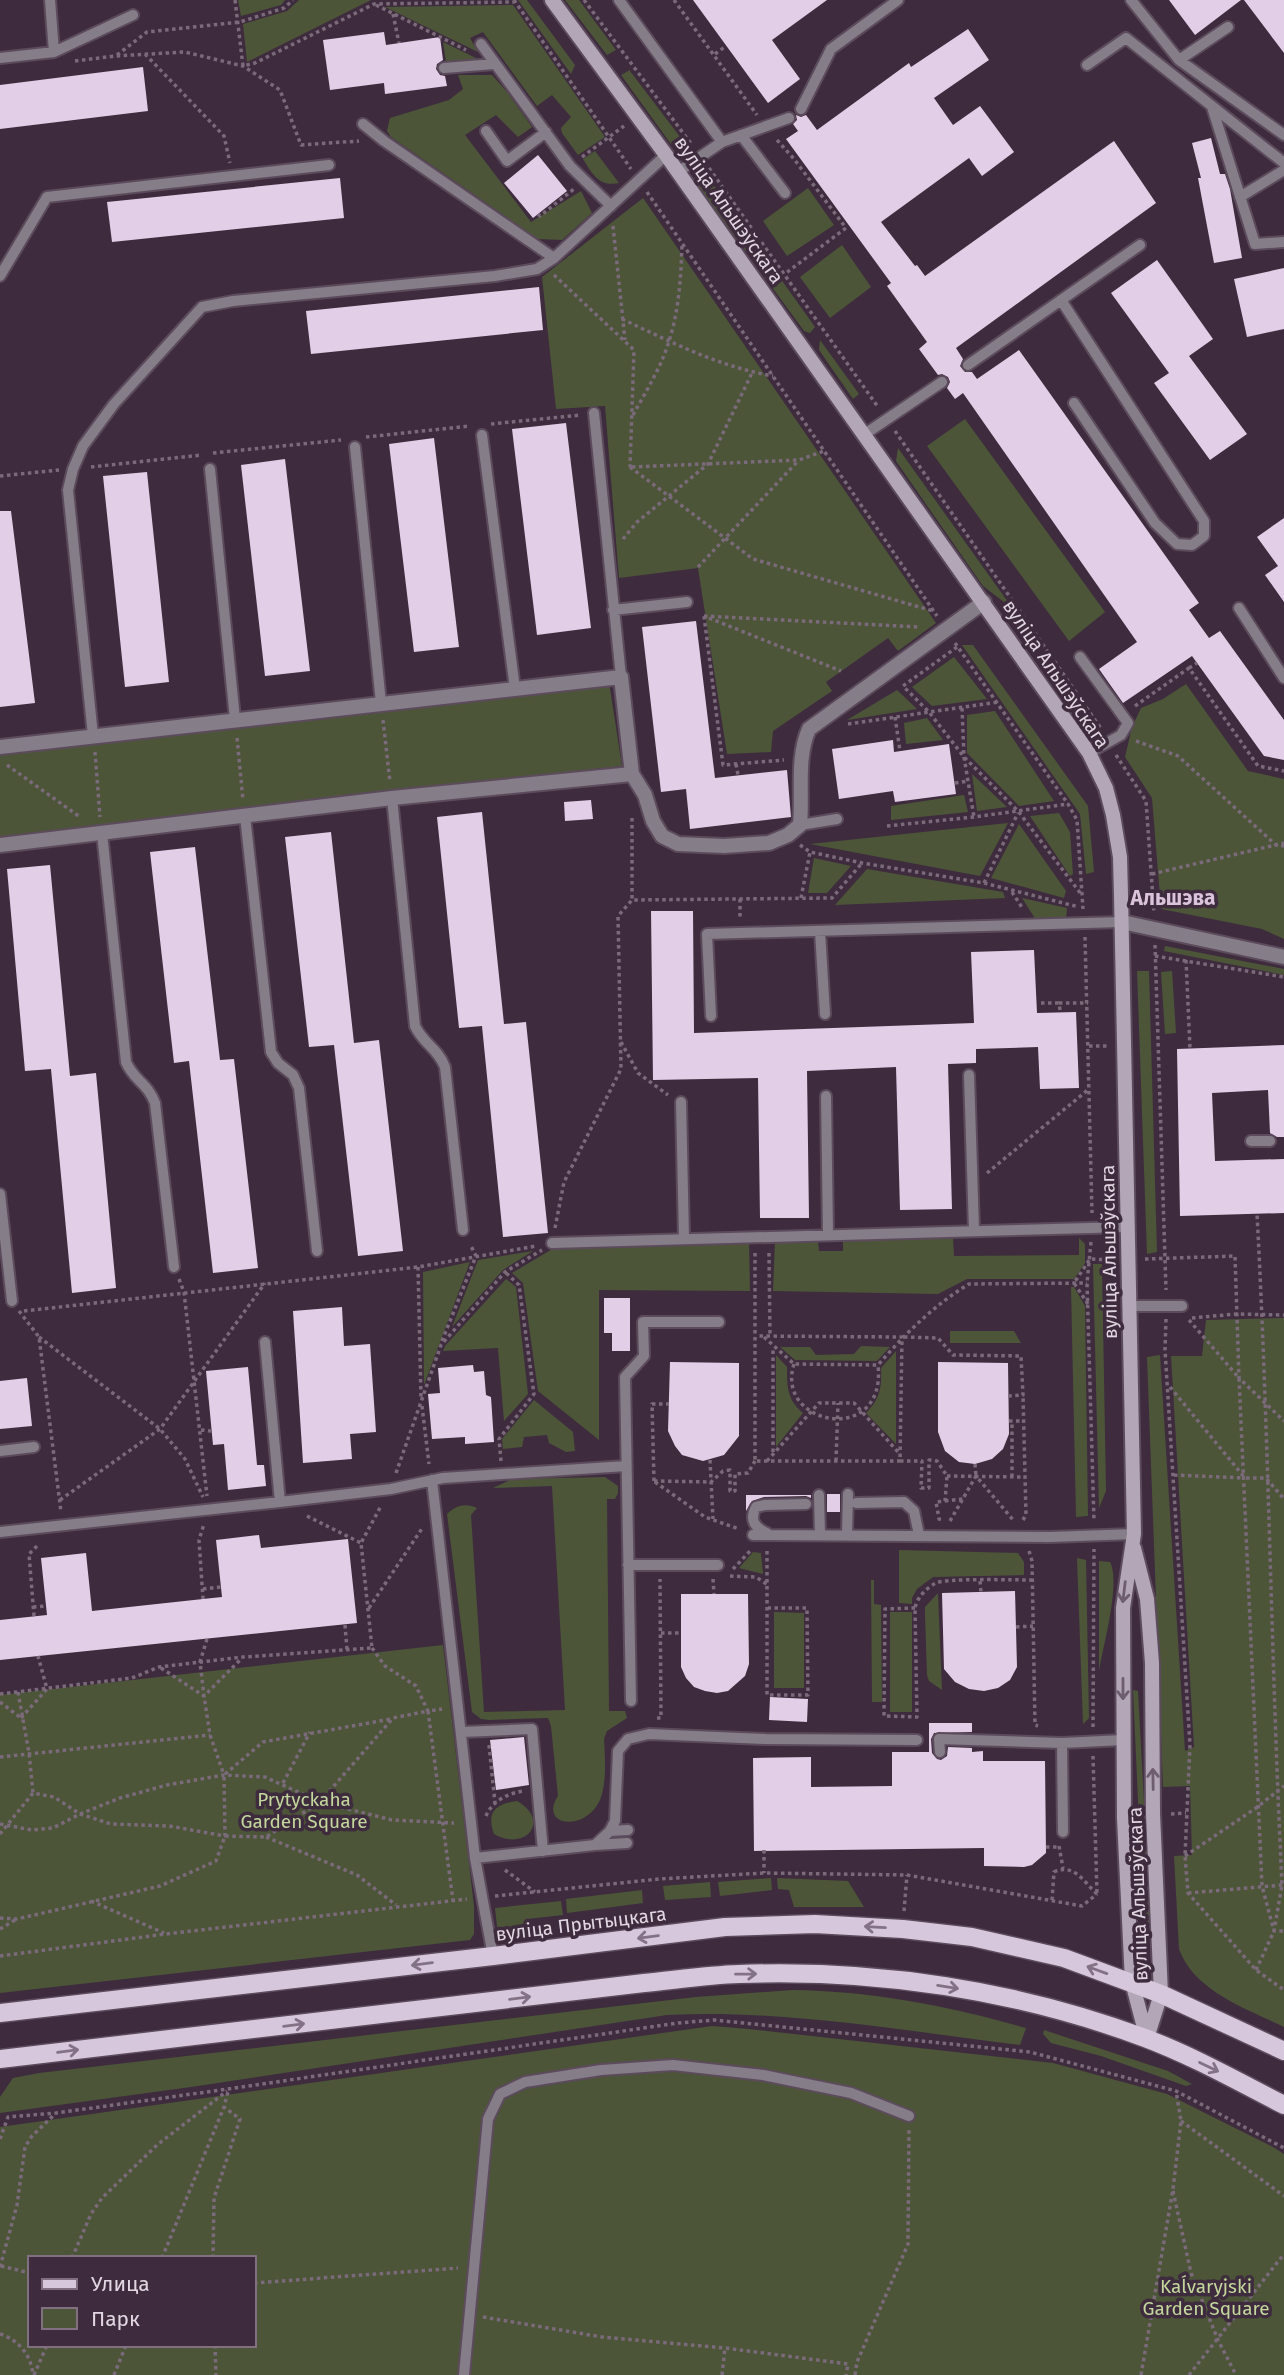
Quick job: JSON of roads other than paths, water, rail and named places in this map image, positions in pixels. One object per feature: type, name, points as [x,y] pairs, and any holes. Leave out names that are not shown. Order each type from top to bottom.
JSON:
[{"type":"main road","name":"вуліца Альшэўскага","points":[[552,0],[666,155],[984,602],[1089,753],[1106,788],[1120,857],[1134,1540],[1147,1599],[1152,1663],[1153,1814],[1161,1994],[1147,2039]]},
{"type":"main road","name":"вуліца Альшэўскага","points":[[1134,1540],[1122,1608],[1122,1741],[1132,1982],[1147,2039]]},
{"type":"main road","name":"вуліца Прытыцкага","points":[[0,2013],[725,1927],[815,1924],[903,1929],[972,1937],[1064,1958],[1161,1994],[1284,2051]]},
{"type":"main road","points":[[0,2059],[737,1974],[807,1973],[886,1978],[947,1986],[1047,2005],[1147,2039],[1284,2105]]},
{"type":"street","points":[[0,747],[621,677],[632,774],[645,795],[653,821],[662,836],[678,844],[769,844],[788,835],[800,825],[803,742],[809,729],[984,602]]},
{"type":"street","points":[[0,845],[392,798],[632,774]]},
{"type":"street","points":[[1122,922],[1284,957]]},
{"type":"lane","points":[[50,0],[54,52]]},
{"type":"lane","points":[[619,0],[722,142]]},
{"type":"lane","points":[[801,109],[831,49],[898,0]]},
{"type":"lane","points":[[1131,0],[1179,60],[1284,135]]},
{"type":"lane","points":[[0,58],[54,52],[133,15]]},
{"type":"lane","points":[[1179,60],[1228,27]]},
{"type":"lane","points":[[1087,65],[1126,38],[1284,163]]},
{"type":"lane","points":[[481,44],[570,166],[611,206]]},
{"type":"lane","points":[[444,68],[494,64]]},
{"type":"lane","points":[[1212,107],[1255,244],[1284,242]]},
{"type":"lane","points":[[678,172],[722,142],[789,118]]},
{"type":"lane","points":[[363,124],[549,261]]},
{"type":"lane","points":[[486,131],[507,161],[546,132]]},
{"type":"lane","points":[[741,135],[785,193]]},
{"type":"lane","points":[[93,736],[68,490],[73,468],[83,446],[114,404],[202,307],[233,301],[522,272],[549,261],[666,155]]},
{"type":"lane","points":[[0,276],[47,197],[329,165]]},
{"type":"lane","points":[[1240,197],[1284,170]]},
{"type":"lane","points":[[968,365],[1140,245]]},
{"type":"lane","points":[[1062,300],[1204,521],[1204,536],[1192,545],[1177,544],[1155,523],[1074,403]]},
{"type":"lane","points":[[865,434],[942,382]]},
{"type":"lane","points":[[594,413],[621,677]]},
{"type":"lane","points":[[482,435],[515,689]]},
{"type":"lane","points":[[355,443],[381,703]]},
{"type":"lane","points":[[210,469],[235,719]]},
{"type":"lane","points":[[613,610],[687,602]]},
{"type":"lane","points":[[1239,608],[1284,678]]},
{"type":"lane","points":[[1080,657],[1128,723],[1121,735],[1089,753]]},
{"type":"lane","points":[[392,798],[415,1026],[420,1038],[440,1054],[445,1067],[463,1230]]},
{"type":"lane","points":[[245,816],[271,1052],[278,1063],[293,1075],[299,1088],[317,1251]]},
{"type":"lane","points":[[800,825],[837,819]]},
{"type":"lane","points":[[102,833],[126,1062],[131,1073],[150,1089],[155,1103],[174,1267]]},
{"type":"lane","points":[[711,1016],[707,934],[1122,922]]},
{"type":"lane","points":[[820,931],[825,1014]]},
{"type":"lane","points":[[969,1075],[974,1230]]},
{"type":"lane","points":[[826,1096],[828,1234]]},
{"type":"lane","points":[[681,1102],[684,1238]]},
{"type":"lane","points":[[1251,1141],[1270,1141]]},
{"type":"lane","points":[[0,1194],[12,1301]]},
{"type":"lane","points":[[552,1243],[1128,1227]]},
{"type":"lane","points":[[1129,1306],[1182,1306]]},
{"type":"lane","points":[[631,1700],[625,1377],[644,1356],[643,1322],[719,1322]]},
{"type":"lane","points":[[265,1342],[280,1502]]},
{"type":"lane","points":[[0,1451],[34,1447]]},
{"type":"lane","points":[[0,1532],[391,1489],[432,1480],[626,1466]]},
{"type":"lane","points":[[432,1480],[475,1858],[493,1956]]},
{"type":"lane","points":[[819,1494],[820,1534]]},
{"type":"lane","points":[[847,1534],[852,1498],[904,1502],[914,1511],[919,1535]]},
{"type":"lane","points":[[769,1540],[753,1520],[756,1507],[806,1504]]},
{"type":"lane","points":[[753,1535],[769,1540],[820,1534],[1094,1534],[1134,1540]]},
{"type":"lane","points":[[628,1565],[719,1571]]},
{"type":"lane","points":[[462,1732],[533,1729],[543,1851]]},
{"type":"lane","points":[[595,1844],[610,1831],[623,1805],[616,1797],[618,1751],[628,1740],[649,1734],[765,1739],[917,1740]]},
{"type":"lane","points":[[946,1752],[939,1739],[1062,1743],[1122,1741]]},
{"type":"lane","points":[[1062,1743],[1063,1832]]},
{"type":"lane","points":[[610,1831],[628,1830]]},
{"type":"lane","points":[[475,1858],[595,1844],[627,1843]]},
{"type":"lane","points":[[464,2375],[488,2119],[500,2094],[525,2082],[601,2070],[673,2065],[763,2075],[851,2093],[909,2116]]},
{"type":"district","name":"Альшэва","points":[[1173,898]]},
{"type":"park label","name":"Prytyckaha Garden Square","points":[[304,1810]]},
{"type":"park label","name":"Kaĺvaryjski Garden Square","points":[[1206,2297]]}]
